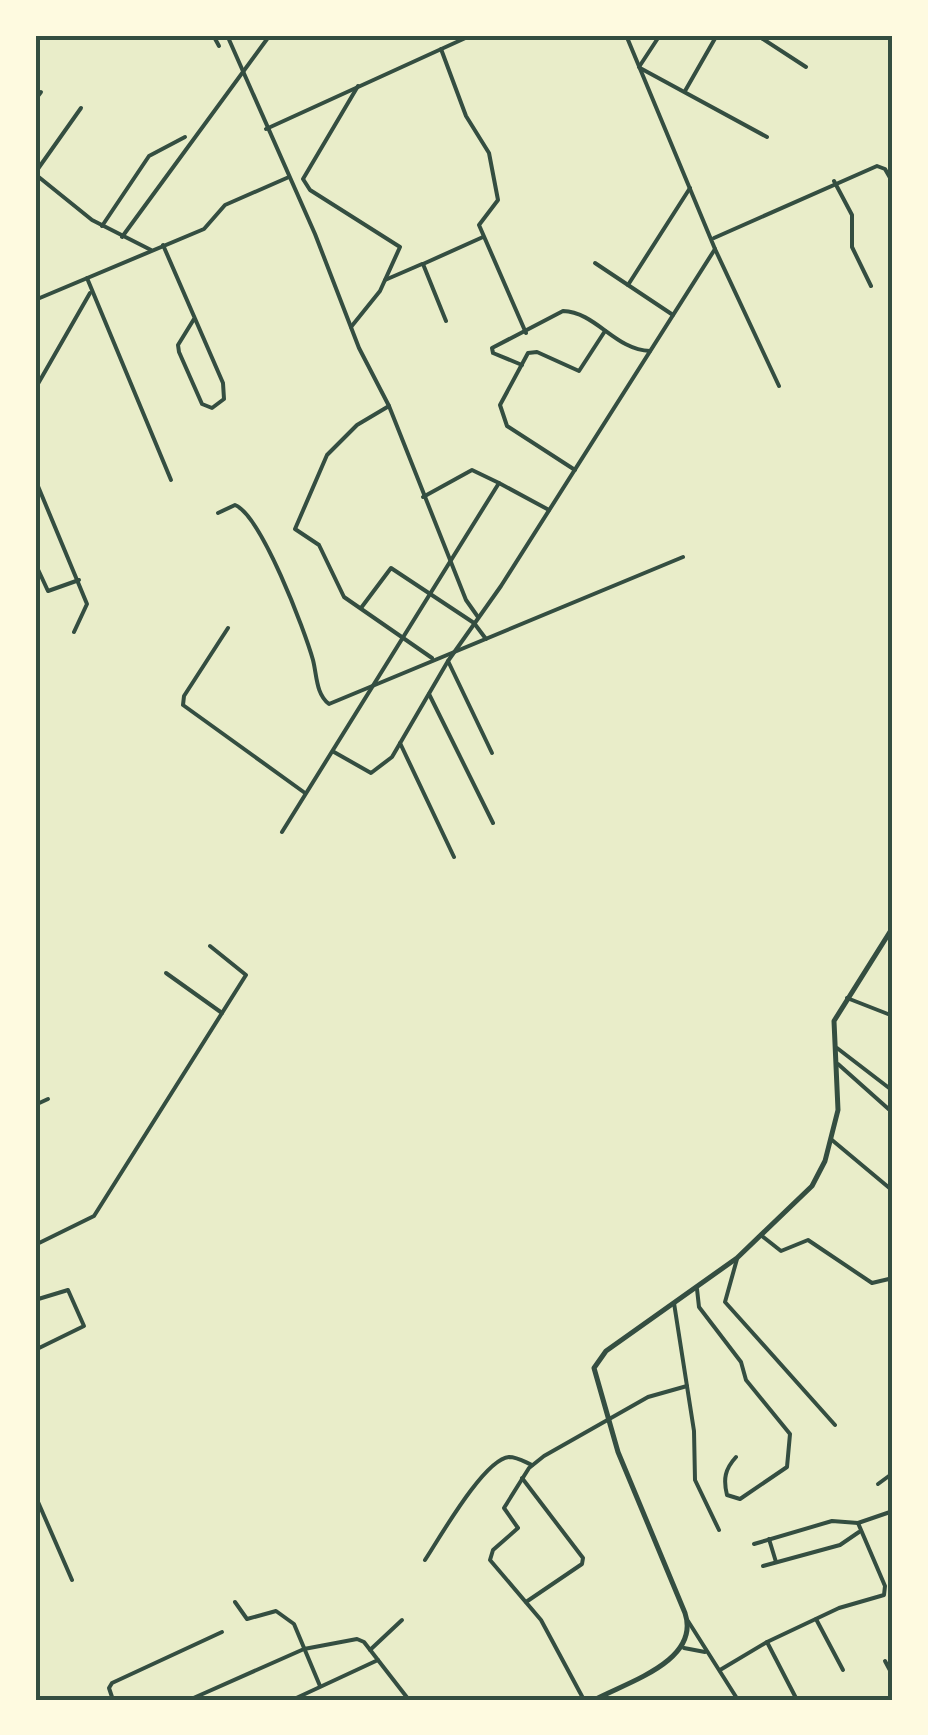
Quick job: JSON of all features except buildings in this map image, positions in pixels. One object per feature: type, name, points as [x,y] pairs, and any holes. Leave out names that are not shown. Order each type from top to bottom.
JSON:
[{"type":"street","points":[[101,35],[112,35]]},
{"type":"street","points":[[213,35],[219,46]]},
{"type":"street","points":[[227,35],[486,639]]},
{"type":"street","points":[[122,237],[270,35]]},
{"type":"street","points":[[266,129],[472,35]]},
{"type":"street","points":[[626,35],[714,238],[715,249],[779,386]]},
{"type":"street","points":[[639,68],[660,35]]},
{"type":"street","points":[[685,91],[717,35]]},
{"type":"street","points":[[757,35],[806,66]]},
{"type":"street","points":[[763,39],[785,35],[783,52]]},
{"type":"street","points":[[441,49],[466,116],[489,153],[496,177],[497,203],[480,218],[526,333]]},
{"type":"street","points":[[639,68],[768,137]]},
{"type":"street","points":[[351,327],[386,280],[399,244],[310,190],[304,179],[358,86]]},
{"type":"street","points":[[35,100],[42,92]]},
{"type":"street","points":[[81,108],[35,174],[102,226],[151,250]]},
{"type":"street","points":[[102,226],[150,156],[185,137]]},
{"type":"street","points":[[714,238],[834,181],[877,166],[885,169],[893,184]]},
{"type":"street","points":[[35,300],[206,228],[225,205],[290,177]]},
{"type":"street","points":[[834,181],[852,215],[852,248],[871,286]]},
{"type":"street","points":[[628,285],[690,188]]},
{"type":"street","points":[[386,280],[484,236]]},
{"type":"street","points":[[163,245],[226,392],[212,408],[202,404],[179,352],[178,345],[194,319]]},
{"type":"street","points":[[334,752],[371,773],[385,765],[715,249]]},
{"type":"street","points":[[424,264],[446,322]]},
{"type":"street","points":[[595,264],[673,315]]},
{"type":"street","points":[[87,278],[90,294],[171,480]]},
{"type":"street","points":[[35,390],[90,294]]},
{"type":"street","points":[[522,365],[492,350],[563,311],[576,313],[626,347],[650,351]]},
{"type":"street","points":[[575,470],[503,420],[500,405],[528,353],[537,352],[580,371],[604,331]]},
{"type":"street","points":[[389,406],[357,425],[329,452],[319,481],[296,519],[296,529],[319,545],[344,598],[433,658]]},
{"type":"street","points":[[423,497],[450,486],[456,476],[472,470],[549,510]]},
{"type":"street","points":[[35,478],[86,604],[74,632]]},
{"type":"street","points":[[282,832],[334,752],[400,636],[499,483]]},
{"type":"street","points":[[218,514],[239,506],[256,528],[301,628],[324,701],[329,704],[683,557]]},
{"type":"street","points":[[35,563],[48,591],[79,580]]},
{"type":"street","points":[[360,608],[391,568],[476,620]]},
{"type":"street","points":[[228,628],[184,696],[183,705],[305,793]]},
{"type":"street","points":[[448,661],[492,752]]},
{"type":"street","points":[[430,694],[493,822]]},
{"type":"street","points":[[400,743],[454,857]]},
{"type":"street","points":[[738,1700],[688,1621],[607,1419],[595,1378],[598,1359],[737,1258],[812,1186],[831,1139],[840,1098],[834,1022],[893,927]]},
{"type":"street","points":[[35,1245],[94,1216],[246,973],[210,946]]},
{"type":"street","points":[[166,973],[222,1013]]},
{"type":"street","points":[[847,998],[893,1016]]},
{"type":"street","points":[[835,1046],[893,1091]]},
{"type":"street","points":[[838,1064],[893,1113]]},
{"type":"street","points":[[35,1105],[48,1098]]},
{"type":"street","points":[[831,1139],[893,1192]]},
{"type":"street","points":[[762,1236],[782,1252],[808,1240],[872,1283],[893,1278]]},
{"type":"street","points":[[737,1258],[725,1302],[835,1425]]},
{"type":"street","points":[[35,1300],[66,1288],[84,1326],[35,1350]]},
{"type":"street","points":[[697,1289],[699,1307],[741,1362],[746,1380],[790,1434],[786,1467],[740,1499],[727,1494],[725,1486],[725,1472],[736,1457]]},
{"type":"street","points":[[674,1303],[687,1386],[695,1480],[719,1530]]},
{"type":"street","points":[[584,1700],[549,1631],[490,1560],[493,1550],[518,1528],[504,1508],[532,1465],[656,1393],[687,1386]]},
{"type":"street","points":[[425,1560],[472,1490],[500,1460],[512,1457],[532,1465]]},
{"type":"street","points":[[878,1484],[893,1473]]},
{"type":"street","points":[[522,1478],[583,1558],[582,1564],[526,1602]]},
{"type":"street","points":[[35,1495],[72,1580]]},
{"type":"street","points":[[754,1544],[840,1520],[858,1523],[890,1512],[893,1524]]},
{"type":"street","points":[[720,1670],[766,1642],[886,1592],[858,1523]]},
{"type":"street","points":[[763,1566],[840,1545],[859,1532]]},
{"type":"street","points":[[769,1540],[776,1562]]},
{"type":"street","points":[[235,1602],[247,1619],[276,1611],[284,1614],[294,1624],[320,1686]]},
{"type":"street","points":[[816,1619],[843,1670]]},
{"type":"street","points":[[370,1650],[402,1620]]},
{"type":"street","points":[[684,1648],[688,1621]]},
{"type":"street","points":[[114,1700],[109,1688],[112,1683],[222,1632]]},
{"type":"street","points":[[189,1700],[304,1648],[356,1638],[370,1650],[405,1699]]},
{"type":"street","points":[[766,1642],[797,1700]]},
{"type":"street","points":[[598,1699],[684,1648],[709,1654]]},
{"type":"street","points":[[296,1699],[378,1660]]},
{"type":"street","points":[[886,1661],[893,1676]]}]
